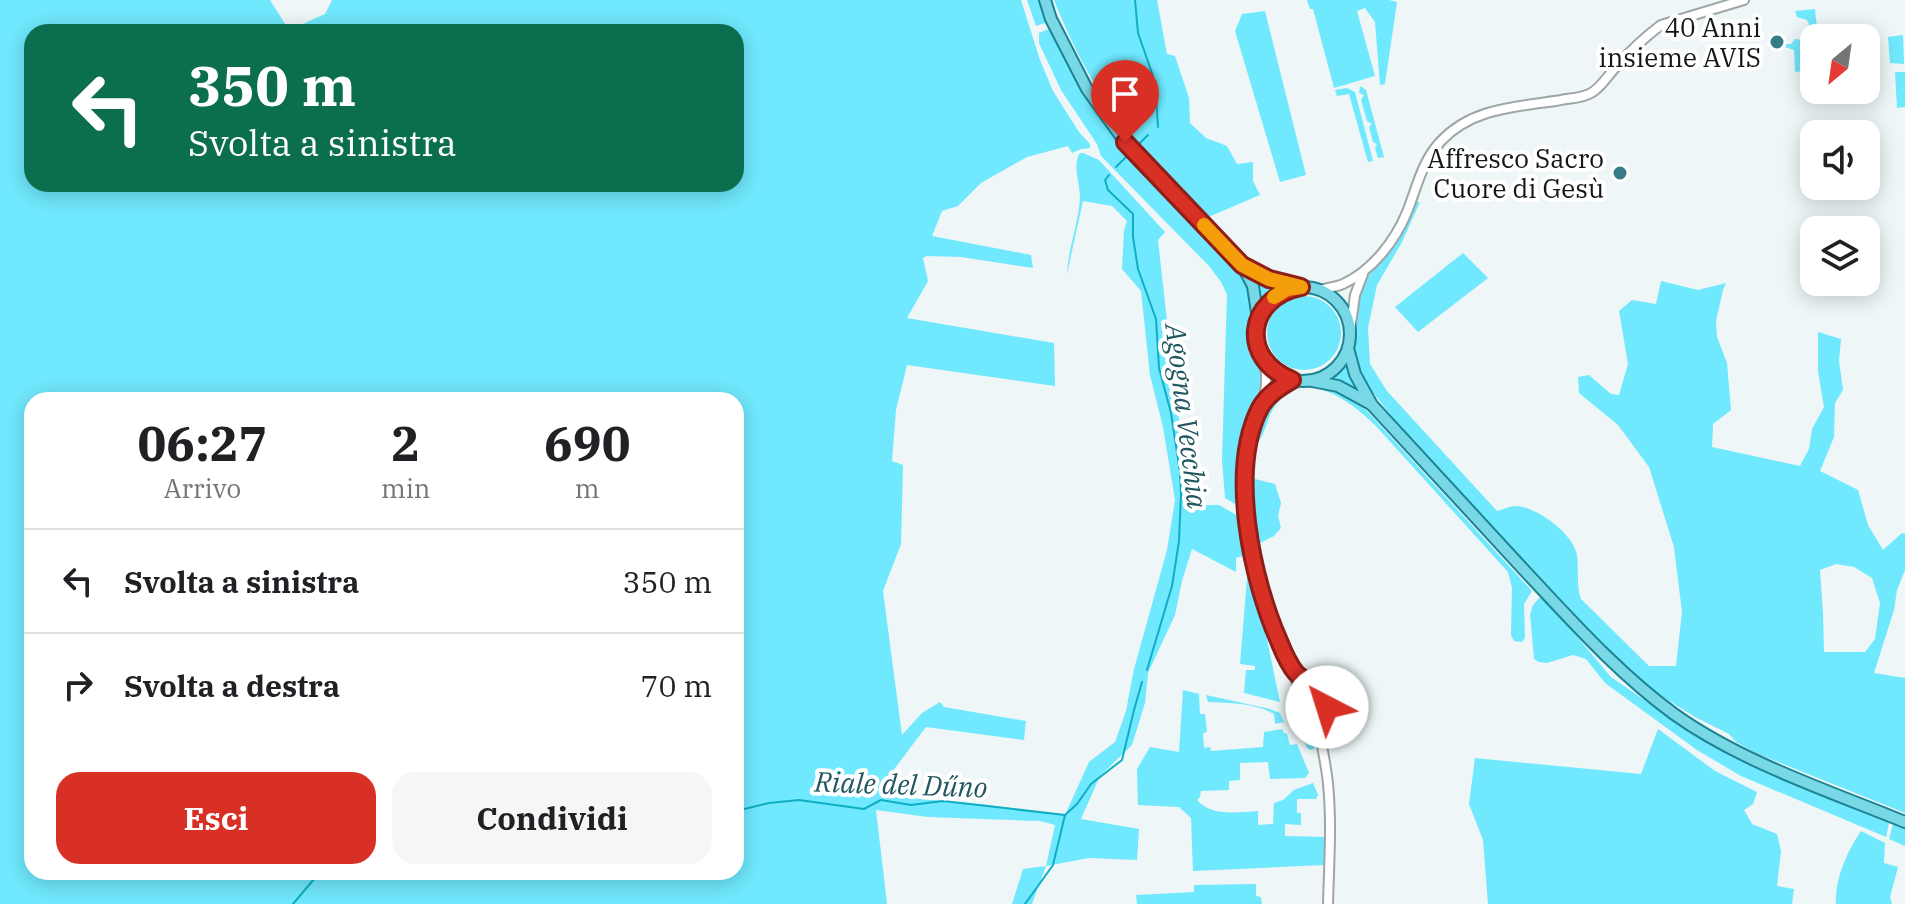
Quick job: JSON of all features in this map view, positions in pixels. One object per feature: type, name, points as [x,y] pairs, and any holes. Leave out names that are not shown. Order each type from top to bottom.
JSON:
[{"type":"main road","points":[[1045,0],[1051,19],[1087,89],[1125,142],[1242,265],[1253,286],[1258,319],[1257,345],[1269,367],[1292,380],[1338,386],[1372,405]]},
{"type":"main road","points":[[1242,265],[1269,279],[1319,290],[1341,306],[1350,331],[1348,348],[1334,370],[1310,380]]},
{"type":"main road","points":[[1258,319],[1274,296],[1287,289],[1301,287]]},
{"type":"main road","points":[[1348,348],[1355,374],[1372,405],[1579,629],[1627,675],[1676,715],[1710,735],[1762,762],[1905,822]]},
{"type":"street","points":[[1350,331],[1355,295],[1364,273],[1397,231],[1425,162],[1451,131],[1495,109],[1591,93],[1661,25],[1744,0]]},
{"type":"street","points":[[1319,290],[1341,285],[1364,273]]},
{"type":"street","points":[[1262,357],[1267,376],[1247,455],[1246,520],[1264,602],[1276,636],[1296,673],[1298,689]]},
{"type":"street","points":[[1261,406],[1277,388],[1292,380]]},
{"type":"street","points":[[1296,673],[1320,686],[1328,696],[1319,728],[1330,812],[1328,904]]},
{"type":"street","points":[[1310,683],[1298,689],[1294,704],[1297,711],[1315,726],[1322,747]]},
{"type":"street","points":[[1306,717],[1321,715]]},
{"type":"shaded area","points":[[0,0],[270,0],[285,24],[24,24],[24,192],[744,192],[744,24],[302,24],[325,14],[332,0],[1021,0],[1053,91],[1090,148],[1072,153],[1068,146],[1027,157],[981,183],[958,206],[942,211],[932,236],[1031,255],[1033,268],[961,257],[927,256],[923,258],[928,281],[907,318],[1054,343],[1055,386],[907,365],[896,410],[892,461],[903,465],[901,544],[883,591],[902,735],[922,713],[940,702],[944,707],[1026,721],[1024,740],[926,727],[895,768],[886,796],[1065,815],[1089,762],[1115,742],[1126,711],[1134,669],[1167,550],[1175,500],[1163,427],[1150,375],[1141,291],[1122,269],[1127,221],[1112,206],[1083,201],[1067,274],[1079,207],[1077,163],[1080,153],[1099,160],[1165,232],[1158,240],[1191,505],[1219,505],[1240,517],[1249,554],[1236,558],[1236,572],[1192,549],[1175,615],[1148,673],[1145,703],[1132,745],[1100,776],[1081,819],[1139,829],[1137,860],[1089,858],[1046,866],[1055,825],[1040,821],[928,817],[876,810],[887,904],[0,904]]},
{"type":"shaded area","points":[[1027,0],[1039,0],[1048,22],[1036,26]]},
{"type":"shaded area","points":[[1054,0],[1157,0],[1167,54],[1175,56],[1189,98],[1190,123],[1206,138],[1227,146],[1237,164],[1253,162],[1253,181],[1260,195],[1206,218],[1141,146],[1105,100],[1077,51]]},
{"type":"shaded area","points":[[1307,0],[1397,2],[1385,84],[1380,85],[1375,22],[1365,8],[1357,11],[1375,76],[1334,88],[1313,9],[1310,9]]},
{"type":"shaded area","points":[[1815,9],[1817,24],[1809,24],[1797,17],[1795,11]]},
{"type":"shaded area","points":[[1265,11],[1306,175],[1280,182],[1235,31],[1242,14]]},
{"type":"shaded area","points":[[1049,29],[1081,86],[1118,140],[1240,273],[1248,286],[1254,315],[1252,337],[1262,375],[1244,433],[1236,482],[1238,502],[1235,504],[1225,498],[1222,460],[1227,294],[1209,266],[1101,156],[1097,144],[1061,90],[1039,43],[1039,33]]},
{"type":"shaded area","points":[[1903,35],[1904,64],[1890,63],[1888,37]]},
{"type":"shaded area","points":[[1795,39],[1800,40],[1800,71],[1795,72],[1794,50],[1785,47],[1785,44],[1791,44]]},
{"type":"shaded area","points":[[1895,72],[1905,72],[1905,107],[1897,108]]},
{"type":"shaded area","points":[[1360,86],[1366,90],[1384,157],[1378,158],[1377,144],[1373,142],[1369,127],[1372,124],[1367,121],[1361,100],[1364,95],[1359,93]]},
{"type":"shaded area","points":[[1347,88],[1355,92],[1373,161],[1368,162],[1349,94],[1337,96],[1335,90]]},
{"type":"shaded area","points":[[1416,202],[1420,202],[1402,242],[1377,285],[1368,328],[1370,364],[1387,391],[1497,511],[1513,506],[1524,507],[1562,530],[1577,555],[1581,599],[1649,666],[1676,666],[1682,612],[1674,547],[1649,467],[1618,425],[1579,393],[1578,377],[1589,375],[1611,394],[1619,395],[1628,364],[1619,311],[1632,300],[1656,304],[1661,281],[1698,290],[1726,283],[1716,321],[1717,337],[1727,363],[1731,410],[1713,424],[1712,447],[1800,466],[1809,449],[1812,429],[1824,407],[1818,371],[1818,332],[1841,339],[1839,361],[1843,390],[1835,403],[1834,437],[1820,471],[1858,490],[1868,525],[1883,550],[1902,533],[1905,534],[1905,570],[1874,673],[1905,678],[1905,813],[1758,754],[1655,692],[1592,634],[1398,424],[1362,379],[1354,358],[1354,319],[1362,283],[1394,246]],"holes":[[[1836,564],[1854,567],[1872,578],[1880,603],[1875,639],[1865,652],[1824,652],[1820,570]]]},
{"type":"shaded area","points":[[1463,253],[1488,278],[1418,332],[1395,307]]},
{"type":"shaded area","points":[[1251,275],[1279,289],[1263,303]]},
{"type":"shaded area","points":[[1304,296],[1325,302],[1335,312],[1341,333],[1335,354],[1325,364],[1304,370],[1283,364],[1273,354],[1267,333],[1273,312],[1283,302]]},
{"type":"shaded area","points":[[1346,360],[1357,387],[1356,389],[1330,376]]},
{"type":"shaded area","points":[[1307,383],[1339,392],[1366,410],[1532,591],[1524,604],[1525,638],[1522,642],[1514,641],[1511,635],[1512,588],[1508,572],[1376,426],[1354,407],[1327,391],[1299,388],[1286,394],[1275,406],[1262,436],[1254,444],[1260,419],[1274,396],[1290,385]]},
{"type":"shaded area","points":[[1251,478],[1275,484],[1281,503],[1278,516],[1281,528],[1274,536],[1256,545],[1252,521]]},
{"type":"shaded area","points":[[1249,555],[1280,702],[1244,693],[1246,670],[1255,670],[1255,666],[1240,664]]},
{"type":"shaded area","points":[[1542,595],[1611,677],[1691,732],[1763,771],[1889,823],[1886,837],[1741,776],[1697,750],[1605,683],[1586,659],[1573,655],[1547,663],[1534,659],[1530,614]]},
{"type":"shaded area","points":[[1310,687],[1319,691],[1323,700],[1319,709],[1310,713],[1301,709],[1297,700],[1301,691]]},
{"type":"shaded area","points":[[1183,690],[1199,694],[1200,714],[1205,714],[1207,732],[1203,733],[1204,748],[1210,747],[1211,751],[1263,747],[1264,732],[1282,729],[1290,745],[1297,744],[1309,773],[1305,778],[1270,779],[1268,762],[1240,763],[1240,780],[1229,781],[1229,790],[1201,791],[1197,800],[1218,811],[1258,811],[1258,825],[1273,824],[1274,803],[1294,790],[1313,783],[1318,795],[1316,799],[1297,799],[1301,825],[1285,824],[1285,836],[1326,837],[1324,865],[1193,871],[1191,818],[1179,807],[1138,805],[1137,769],[1150,747],[1179,752]]},
{"type":"shaded area","points":[[1206,695],[1270,709],[1280,713],[1284,722],[1275,724],[1274,714],[1259,708],[1208,702]]},
{"type":"shaded area","points":[[1294,715],[1311,728],[1315,748],[1307,748]]},
{"type":"shaded area","points":[[1658,729],[1715,771],[1757,792],[1753,804],[1744,810],[1752,824],[1777,834],[1781,851],[1777,886],[1794,889],[1792,904],[1488,904],[1483,840],[1469,804],[1475,758],[1641,774]]},
{"type":"shaded area","points":[[1893,824],[1905,829],[1905,846],[1889,839]]},
{"type":"shaded area","points":[[1861,831],[1885,843],[1884,863],[1898,867],[1890,897],[1892,904],[1836,904],[1843,866]]},
{"type":"shaded area","points":[[1046,866],[1032,904],[1012,904],[1023,869]]},
{"type":"shaded area","points":[[1256,884],[1256,896],[1261,897],[1262,904],[1137,904],[1136,895],[1194,892],[1194,885]]},
{"type":"waterway","name":"Agogna Vecchia","points":[[1135,0],[1138,33],[1153,76]]},
{"type":"waterway","name":"Agogna Vecchia","points":[[1156,95],[1158,127]]},
{"type":"waterway","name":"Agogna Vecchia","points":[[1137,146],[1148,135]]},
{"type":"waterway","name":"Agogna Vecchia","points":[[1116,167],[1129,154]]},
{"type":"waterway","name":"Agogna Vecchia","points":[[1109,175],[1105,180],[1108,190],[1133,214],[1138,269],[1156,319],[1159,368],[1171,413],[1180,472],[1179,541],[1172,586],[1147,670]]},
{"type":"waterway","name":"Agogna Vecchia","points":[[1025,904],[1053,865],[1065,815],[1091,784],[1122,760],[1142,682]]},
{"type":"waterway","name":"Riale del Dűno","points":[[744,809],[799,800],[864,809],[881,800],[911,805],[943,801],[1065,815]]},
{"type":"waterway","name":"Riale del Dűno","points":[[293,904],[313,880]]},
{"type":"slow traffic","points":[[1204,225],[1242,265],[1269,279],[1301,287],[1287,289],[1274,297]]},
{"type":"place","name":"40 Anni insieme AVIS","points":[[1777,42]]},
{"type":"place","name":"Affresco Sacro Cuore di Gesù","points":[[1620,173]]},
{"type":"route","points":[[1125,142],[1242,265],[1269,279],[1301,287],[1287,289],[1274,296],[1258,319],[1257,345],[1262,357],[1269,367],[1292,380],[1277,388],[1261,406],[1251,433],[1244,500],[1251,548],[1270,622],[1296,673],[1326,692],[1327,707]]}]
